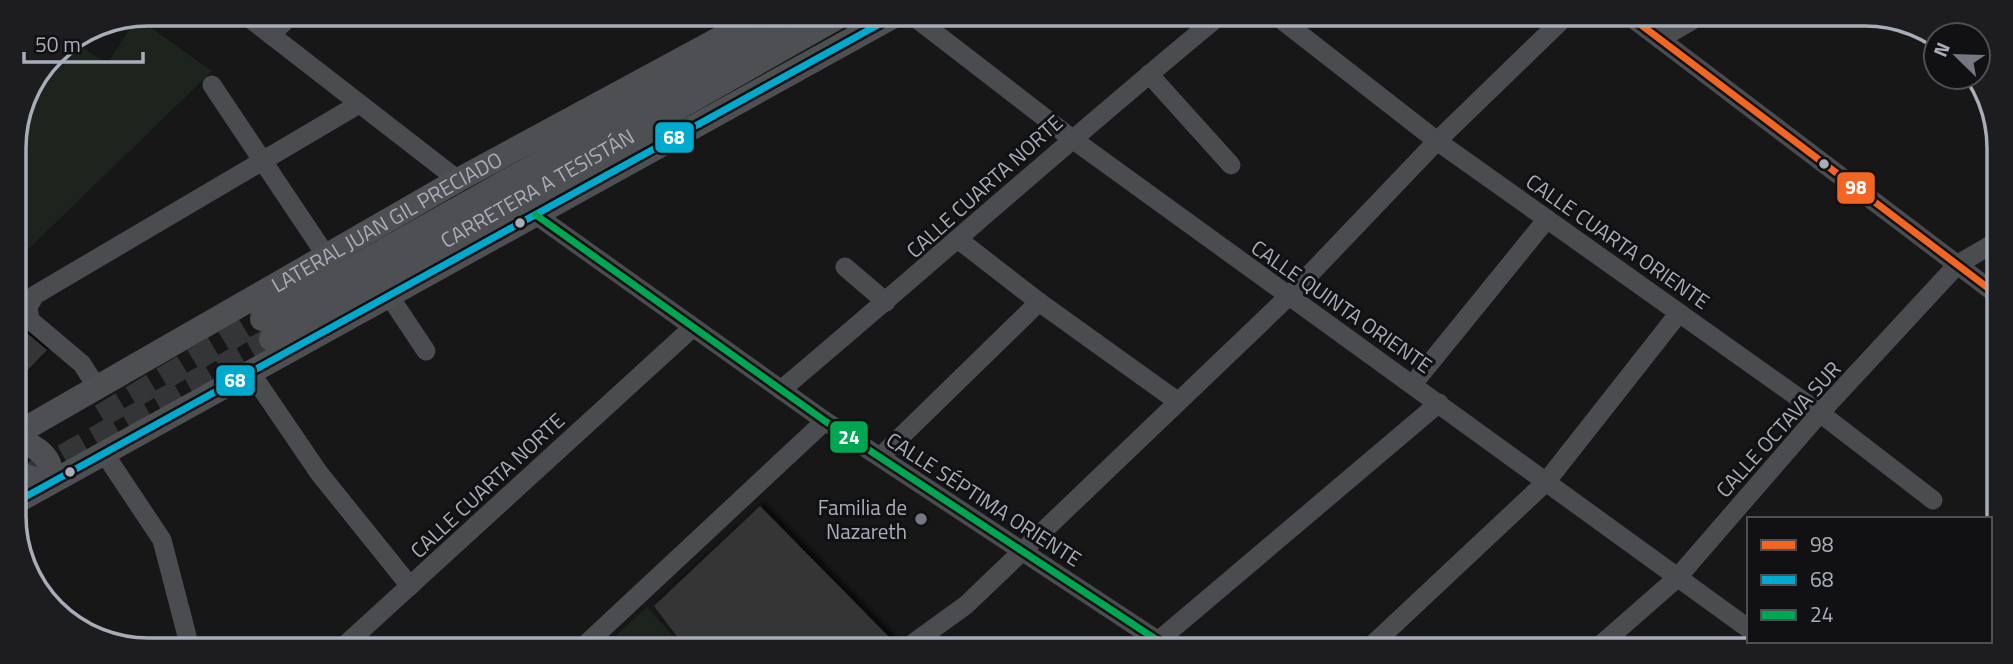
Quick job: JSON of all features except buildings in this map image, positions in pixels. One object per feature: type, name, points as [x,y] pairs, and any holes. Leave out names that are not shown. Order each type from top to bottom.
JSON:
[{"type":"main road","name":"LATERAL JUAN GIL PRECIADO","points":[[26,430],[96,386],[327,257],[458,180],[743,26]]},
{"type":"main road","name":"CARRETERA A TESISTÁN","points":[[783,26],[266,329],[822,26]]},
{"type":"main road","points":[[26,496],[876,26]]},
{"type":"main road","points":[[26,441],[46,456],[53,468],[50,482]]},
{"type":"main road","points":[[26,476],[50,482]]},
{"type":"street","points":[[259,26],[458,180]]},
{"type":"street","points":[[271,35],[280,26]]},
{"type":"street","name":"CALLE QUINTA ORIENTE","points":[[926,26],[1071,138],[1747,628]]},
{"type":"street","name":"CALLE CUARTA NORTE","points":[[781,390],[960,240],[1071,138],[1207,26]]},
{"type":"street","name":"CALLE CUARTA ORIENTE","points":[[1290,26],[1437,141],[1820,413],[1933,500]]},
{"type":"street","points":[[927,638],[965,605],[1289,296],[1437,141],[1556,26]]},
{"type":"street","points":[[1643,26],[1987,287]]},
{"type":"street","points":[[1660,39],[1682,26]]},
{"type":"street","points":[[1149,74],[1231,165]]},
{"type":"street","points":[[212,85],[327,257]]},
{"type":"street","points":[[96,386],[82,364],[30,320],[28,307],[35,295],[359,104]]},
{"type":"street","name":"CALLE SÉPTIMA ORIENTE","points":[[536,215],[825,421],[1153,637]]},
{"type":"street","points":[[1413,384],[1547,219]]},
{"type":"street","points":[[960,240],[1039,302],[1177,401]]},
{"type":"street","name":"CALLE OCTAVA SUR","points":[[1610,637],[1677,578],[1820,413],[1958,264],[1987,248]]},
{"type":"street","points":[[845,267],[886,302]]},
{"type":"street","points":[[390,296],[426,351]]},
{"type":"street","points":[[880,457],[1039,302]]},
{"type":"street","points":[[1381,637],[1546,482],[1679,313]]},
{"type":"street","name":"CALLE CUARTA NORTE","points":[[353,638],[691,328]]},
{"type":"street","points":[[251,373],[319,473],[411,586]]},
{"type":"street","points":[[1171,637],[1439,403]]},
{"type":"street","points":[[593,638],[825,421]]},
{"type":"street","points":[[104,453],[162,540],[187,636]]},
{"type":"shaded area","points":[[148,26],[212,71],[27,251],[27,141],[30,117],[36,102],[57,69],[81,47],[107,64],[130,28]]},
{"type":"shaded area","points":[[647,607],[675,638],[614,638]]},
{"type":"tunnel","points":[[101,416],[262,319]]},
{"type":"tunnel","points":[[32,474],[271,339]]},
{"type":"transit line","name":"68","points":[[26,496],[876,26]]},
{"type":"transit line","name":"98","points":[[1643,26],[1987,287]]},
{"type":"transit line","name":"24","points":[[536,215],[825,421],[1153,637]]},
{"type":"place","name":"Familia de Nazareth","points":[[921,519]]}]
